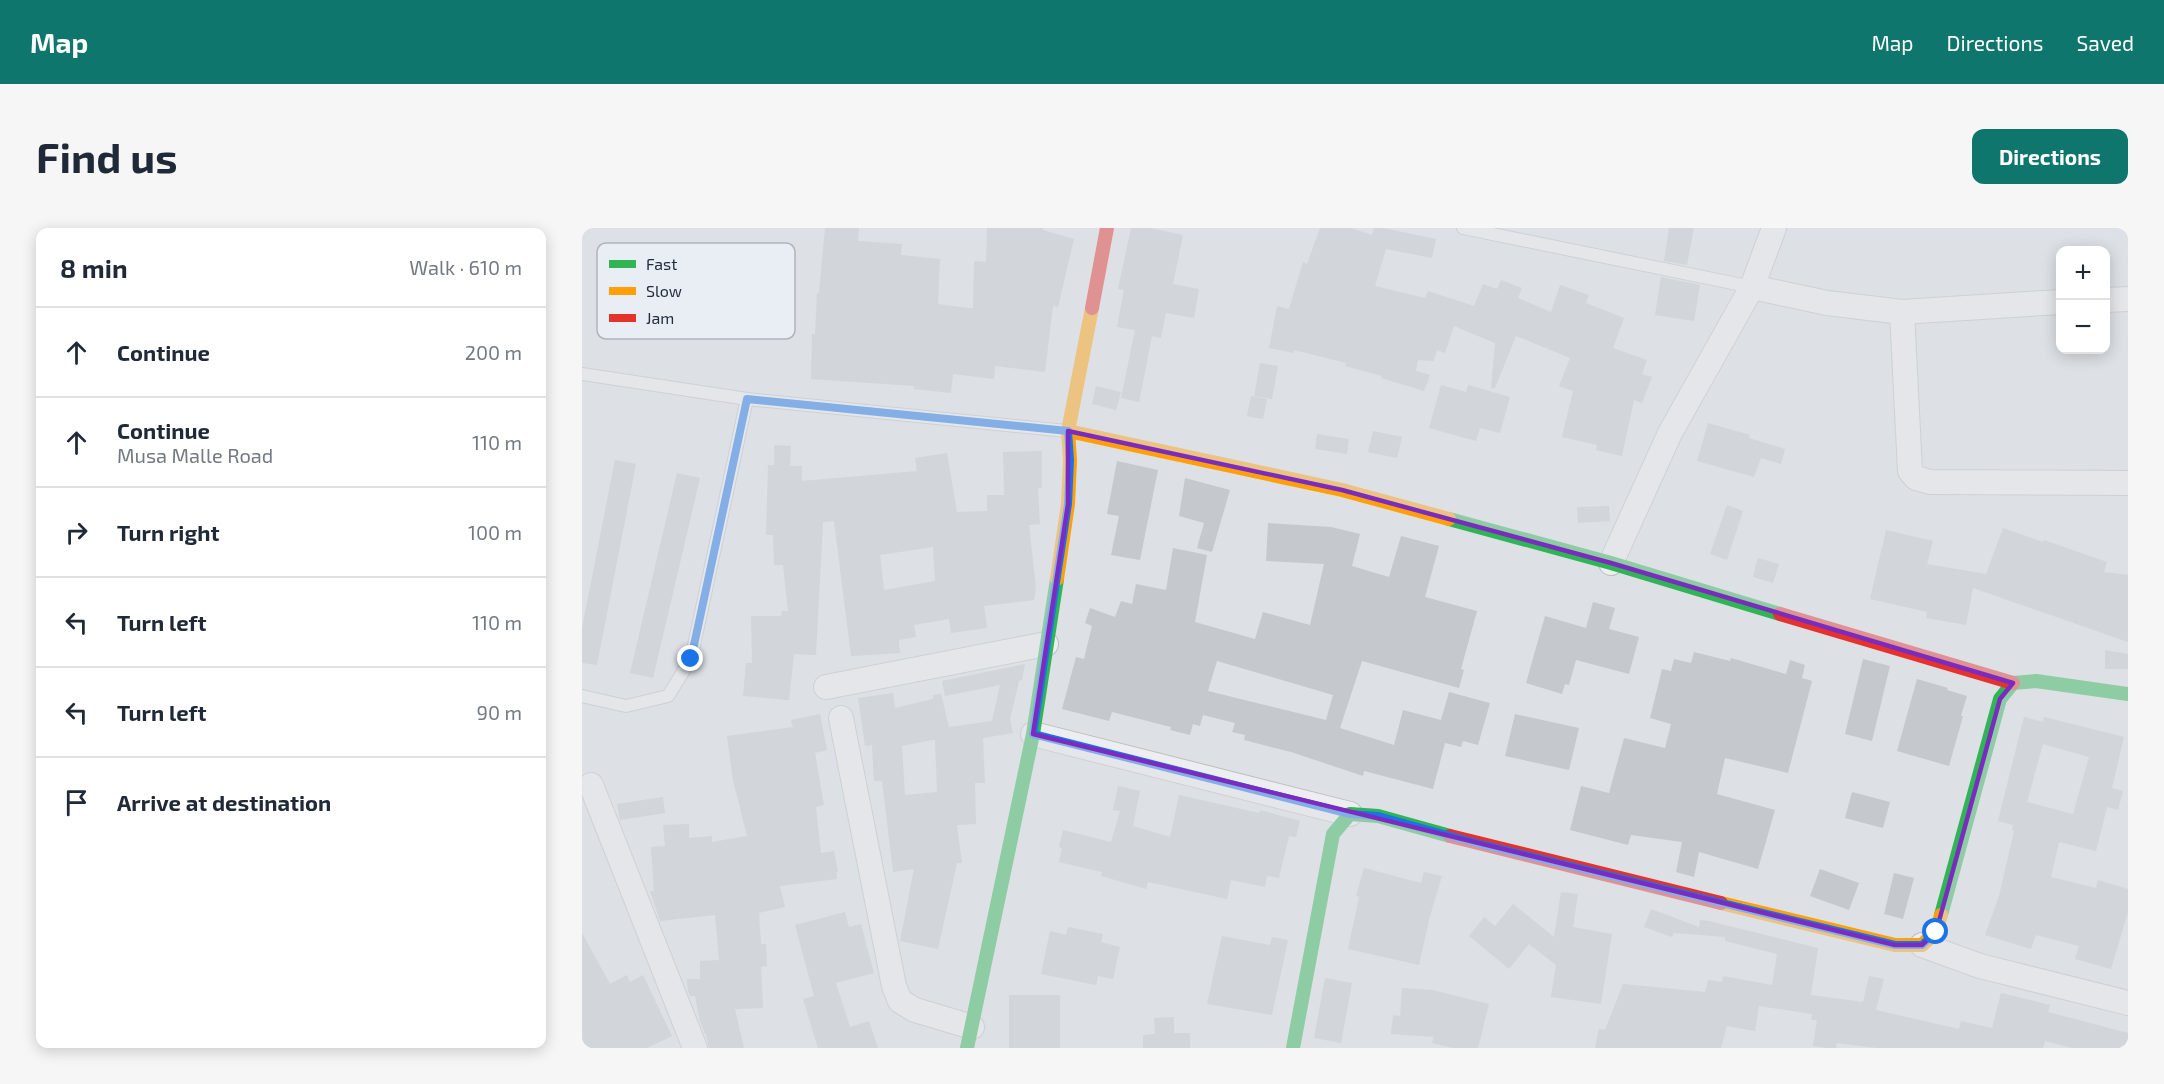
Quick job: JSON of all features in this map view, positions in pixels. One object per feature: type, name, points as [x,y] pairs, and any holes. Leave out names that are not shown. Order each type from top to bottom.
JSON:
[{"type":"street","points":[[841,718],[894,986],[900,1001],[970,1037],[1033,734],[1068,504],[1070,460],[1068,431],[1107,228]]},
{"type":"street","points":[[1611,563],[1670,434],[1752,287],[1774,228]]},
{"type":"street","points":[[1752,287],[1827,303],[1902,312],[2056,302]]},
{"type":"street","points":[[2110,300],[2128,299]]},
{"type":"street","points":[[1902,312],[1910,471],[1916,478],[1930,482],[2128,483]]},
{"type":"street","points":[[1068,431],[1341,490],[1611,563],[2013,682],[2036,681],[2128,694]]},
{"type":"street","points":[[826,687],[1046,644]]},
{"type":"street","points":[[1922,945],[1936,932],[2000,699],[2013,682]]},
{"type":"street","points":[[1033,734],[1350,814],[1378,816],[1480,844],[1895,945],[1922,945],[1980,966],[2128,1003]]},
{"type":"street","points":[[591,785],[695,1048]]},
{"type":"street","points":[[1293,1048],[1333,834],[1350,814]]},
{"type":"lane","points":[[1463,228],[1752,287]]},
{"type":"lane","points":[[582,374],[747,399],[1068,431]]},
{"type":"lane","points":[[582,696],[626,706],[668,696],[691,659],[747,399]]},
{"type":"highlighted area","points":[[1068,431],[1342,490],[1611,563],[2013,683],[2000,699],[1936,932],[1922,945],[1895,945],[1033,734],[1068,504]]},
{"type":"building","points":[[825,228],[859,228],[858,241],[902,244],[901,255],[940,259],[938,304],[969,308],[973,308],[974,261],[986,262],[987,228],[1043,228],[1043,230],[1074,239],[1058,307],[1053,306],[1045,372],[995,366],[994,379],[953,374],[951,393],[914,389],[914,386],[811,379],[812,334],[815,334],[817,293],[819,293]]},
{"type":"building","points":[[1131,228],[1150,228],[1183,235],[1173,284],[1199,289],[1194,318],[1166,313],[1161,338],[1152,336],[1139,402],[1121,398],[1135,330],[1117,327],[1124,290],[1118,289]]},
{"type":"building","points":[[1320,228],[1351,228],[1372,235],[1374,228],[1383,228],[1436,239],[1432,258],[1386,249],[1375,286],[1425,298],[1428,291],[1474,306],[1483,284],[1497,289],[1501,280],[1522,288],[1518,298],[1551,312],[1560,285],[1589,295],[1586,303],[1624,318],[1613,348],[1647,360],[1642,374],[1652,377],[1642,403],[1634,400],[1622,456],[1596,450],[1597,445],[1562,437],[1573,391],[1559,386],[1570,358],[1516,336],[1495,388],[1491,388],[1495,343],[1454,326],[1445,353],[1437,350],[1434,361],[1418,360],[1416,371],[1430,375],[1424,391],[1345,366],[1346,363],[1294,350],[1294,353],[1269,348],[1277,306],[1289,309],[1303,262],[1307,264]]},
{"type":"building","points":[[1669,228],[1694,228],[1687,265],[1664,261]]},
{"type":"building","points":[[1661,277],[1700,285],[1694,321],[1655,315]]},
{"type":"building","points":[[1260,363],[1278,366],[1272,399],[1254,396]]},
{"type":"building","points":[[1441,385],[1466,392],[1468,385],[1510,397],[1500,433],[1480,428],[1476,441],[1429,428]]},
{"type":"building","points":[[1096,386],[1121,392],[1116,410],[1092,404]]},
{"type":"building","points":[[1251,396],[1267,399],[1263,419],[1247,416]]},
{"type":"building","points":[[1708,423],[1750,435],[1749,438],[1785,449],[1781,464],[1761,458],[1754,477],[1697,461]]},
{"type":"building","points":[[1373,431],[1402,437],[1397,458],[1368,452]]},
{"type":"building","points":[[1317,434],[1349,439],[1347,454],[1315,449]]},
{"type":"building","points":[[774,445],[791,446],[790,466],[802,466],[802,481],[917,471],[915,458],[947,453],[957,512],[987,511],[987,495],[1004,495],[1003,452],[1042,451],[1042,488],[1038,488],[1040,524],[1029,525],[1036,588],[1034,600],[984,606],[987,628],[951,633],[949,619],[914,625],[916,637],[899,640],[900,653],[851,656],[834,521],[823,522],[816,655],[794,654],[789,700],[743,696],[746,663],[752,663],[751,616],[781,616],[782,611],[788,611],[783,565],[774,565],[773,535],[766,535],[768,465],[774,465]],"holes":[[[933,547],[935,581],[884,590],[880,555]]]},
{"type":"building","points":[[615,460],[636,464],[597,665],[582,663],[582,628]]},
{"type":"building","points":[[1117,461],[1158,470],[1140,560],[1111,555],[1119,516],[1107,514]]},
{"type":"building","points":[[677,473],[700,478],[653,678],[630,673]]},
{"type":"building","points":[[1185,478],[1230,490],[1212,552],[1197,548],[1204,523],[1179,516]]},
{"type":"building","points":[[1727,505],[1743,511],[1727,560],[1710,554]]},
{"type":"building","points":[[1609,506],[1610,521],[1578,523],[1577,507]]},
{"type":"building","points":[[1268,523],[1331,527],[1360,534],[1352,566],[1389,577],[1401,536],[1439,546],[1425,597],[1477,611],[1461,669],[1464,670],[1459,688],[1362,661],[1340,728],[1394,745],[1403,710],[1441,720],[1449,692],[1490,703],[1478,745],[1463,741],[1461,747],[1445,743],[1433,789],[1364,771],[1363,776],[1291,752],[1244,740],[1245,735],[1232,732],[1235,723],[1203,715],[1200,726],[1193,724],[1190,735],[1170,730],[1171,727],[1112,712],[1109,721],[1062,709],[1076,657],[1084,659],[1092,626],[1085,623],[1090,608],[1115,617],[1121,601],[1132,604],[1136,584],[1166,590],[1173,548],[1207,555],[1195,622],[1255,639],[1263,612],[1310,625],[1324,564],[1266,561]],"holes":[[[1217,661],[1333,695],[1326,720],[1208,691]]]},
{"type":"building","points":[[2003,528],[2107,562],[2104,572],[2128,575],[2128,642],[1973,588],[1966,625],[1926,618],[1927,612],[1870,599],[1886,530],[1933,541],[1927,564],[1986,574]]},
{"type":"building","points":[[1758,558],[1779,564],[1773,583],[1753,577]]},
{"type":"building","points":[[1593,602],[1615,608],[1609,629],[1639,637],[1629,674],[1576,660],[1569,685],[1565,684],[1562,694],[1526,683],[1545,616],[1586,628]]},
{"type":"building","points":[[2105,650],[2128,654],[2128,669],[2105,669]]},
{"type":"building","points":[[1694,652],[1730,661],[1731,658],[1786,674],[1790,660],[1805,665],[1802,678],[1812,681],[1788,773],[1725,758],[1717,794],[1775,810],[1758,869],[1699,852],[1694,877],[1676,872],[1682,842],[1631,835],[1628,845],[1570,830],[1581,786],[1609,793],[1624,738],[1665,748],[1671,724],[1650,718],[1662,669],[1671,671],[1674,659],[1691,663]]},
{"type":"building","points":[[1863,659],[1890,666],[1872,741],[1845,734]]},
{"type":"building","points":[[1025,664],[1010,719],[1013,733],[983,738],[985,783],[975,783],[976,824],[957,825],[962,863],[957,863],[938,949],[900,941],[914,869],[893,872],[882,781],[874,781],[872,745],[865,746],[858,698],[893,693],[895,708],[933,699],[933,695],[941,694],[949,727],[992,721],[1000,685],[945,696],[942,681]],"holes":[[[935,740],[937,792],[905,795],[902,746]]]},
{"type":"building","points":[[1917,679],[1967,696],[1949,766],[1897,751]]},
{"type":"building","points":[[820,714],[827,750],[815,753],[824,805],[816,807],[821,853],[834,851],[837,879],[780,886],[785,907],[759,913],[761,944],[766,944],[767,966],[761,967],[763,1008],[735,1009],[744,1048],[709,1048],[695,996],[690,996],[688,991],[687,979],[700,979],[700,961],[719,960],[715,915],[660,921],[650,891],[654,891],[651,847],[665,846],[663,825],[689,824],[689,838],[712,836],[712,842],[747,836],[733,780],[727,736],[793,727],[791,720]]},
{"type":"building","points":[[1515,714],[1579,728],[1569,770],[1505,756]]},
{"type":"building","points":[[2024,717],[2043,722],[2044,717],[2124,737],[2112,788],[2123,791],[2118,810],[2107,807],[2096,851],[2059,842],[2051,877],[2096,888],[2098,880],[2128,889],[2128,912],[2111,969],[2075,959],[2079,946],[2036,935],[2031,949],[1985,935],[1999,896],[2014,831],[2012,830],[2013,825],[1998,821]],"holes":[[[2043,744],[2089,757],[2073,814],[2027,802]]]},
{"type":"building","points":[[1118,786],[1140,791],[1133,826],[1170,837],[1179,795],[1259,813],[1260,810],[1300,821],[1296,837],[1289,836],[1279,878],[1267,876],[1265,887],[1231,880],[1227,899],[1148,882],[1146,889],[1101,876],[1102,872],[1059,862],[1062,848],[1059,847],[1063,830],[1111,842],[1120,811],[1113,810]]},
{"type":"building","points":[[1852,792],[1890,802],[1883,828],[1845,818]]},
{"type":"building","points":[[663,797],[665,813],[620,820],[617,804]]},
{"type":"building","points":[[1364,868],[1421,883],[1424,872],[1442,876],[1419,965],[1348,949],[1359,897],[1356,896]]},
{"type":"building","points":[[1820,869],[1859,883],[1849,910],[1810,896]]},
{"type":"building","points":[[1894,873],[1914,878],[1903,919],[1884,914]]},
{"type":"building","points":[[1561,892],[1578,894],[1573,927],[1612,934],[1601,1004],[1551,997],[1556,965],[1529,944],[1509,969],[1469,936],[1484,917],[1495,926],[1513,904],[1554,937]]},
{"type":"building","points":[[1651,909],[1699,927],[1700,920],[1709,921],[1818,948],[1811,995],[1863,1002],[1869,976],[1884,979],[1876,1010],[1959,1029],[1961,1021],[1992,1028],[2001,993],[2050,1005],[2048,1012],[2128,1033],[2128,1048],[2072,1048],[2045,1041],[2043,1048],[1877,1048],[1837,1043],[1836,1048],[1827,1048],[1813,1046],[1817,1020],[1811,1020],[1812,1014],[1759,1006],[1755,1031],[1727,1026],[1721,1048],[1595,1048],[1599,1029],[1605,1030],[1623,984],[1705,992],[1708,980],[1722,982],[1723,976],[1772,985],[1777,954],[1725,941],[1725,937],[1674,933],[1672,937],[1644,927]]},
{"type":"building","points":[[845,912],[849,927],[861,924],[874,973],[836,983],[850,1027],[869,1021],[878,1048],[818,1048],[803,999],[814,996],[795,925]]},
{"type":"building","points":[[1068,927],[1103,934],[1101,942],[1120,947],[1113,979],[1098,976],[1096,985],[1041,974],[1050,931],[1066,935]]},
{"type":"building","points":[[582,933],[610,984],[627,975],[630,982],[643,975],[672,1036],[647,1048],[582,1048]]},
{"type":"building","points":[[1222,936],[1270,945],[1272,937],[1288,940],[1272,1015],[1207,1004]]},
{"type":"building","points":[[1325,978],[1352,983],[1341,1043],[1314,1038]]},
{"type":"building","points":[[1402,988],[1432,990],[1489,1004],[1478,1048],[1453,1048],[1432,1043],[1434,1037],[1391,1034],[1393,1015],[1400,1016]]},
{"type":"building","points":[[1009,995],[1060,995],[1060,1048],[1009,1048]]},
{"type":"building","points":[[1174,1017],[1174,1033],[1190,1033],[1190,1048],[1143,1048],[1143,1035],[1155,1034],[1154,1018]]},
{"type":"traffic: fast","points":[[1449,519],[1611,563],[1780,614]]},
{"type":"traffic: fast","points":[[967,1048],[1033,734],[1057,579]]},
{"type":"traffic: fast","points":[[1941,915],[2000,699],[2013,683],[2036,681],[2128,694]]},
{"type":"traffic: fast","points":[[1293,1048],[1333,834],[1350,814],[1378,816],[1450,836]]},
{"type":"traffic: slow","points":[[1057,579],[1068,504],[1070,460],[1068,431],[1092,308]]},
{"type":"traffic: slow","points":[[1068,431],[1342,490],[1449,519]]},
{"type":"traffic: slow","points":[[1721,903],[1895,945],[1922,945],[1936,932],[1941,915]]},
{"type":"traffic: jam","points":[[1092,308],[1107,228]]},
{"type":"traffic: jam","points":[[1780,614],[2013,683]]},
{"type":"traffic: jam","points":[[1450,836],[1721,903]]},
{"type":"route","points":[[691,659],[747,399],[1068,431],[1070,460],[1068,504],[1033,734],[1350,814],[1378,816],[1480,844],[1895,945],[1922,945],[1936,932]]}]
